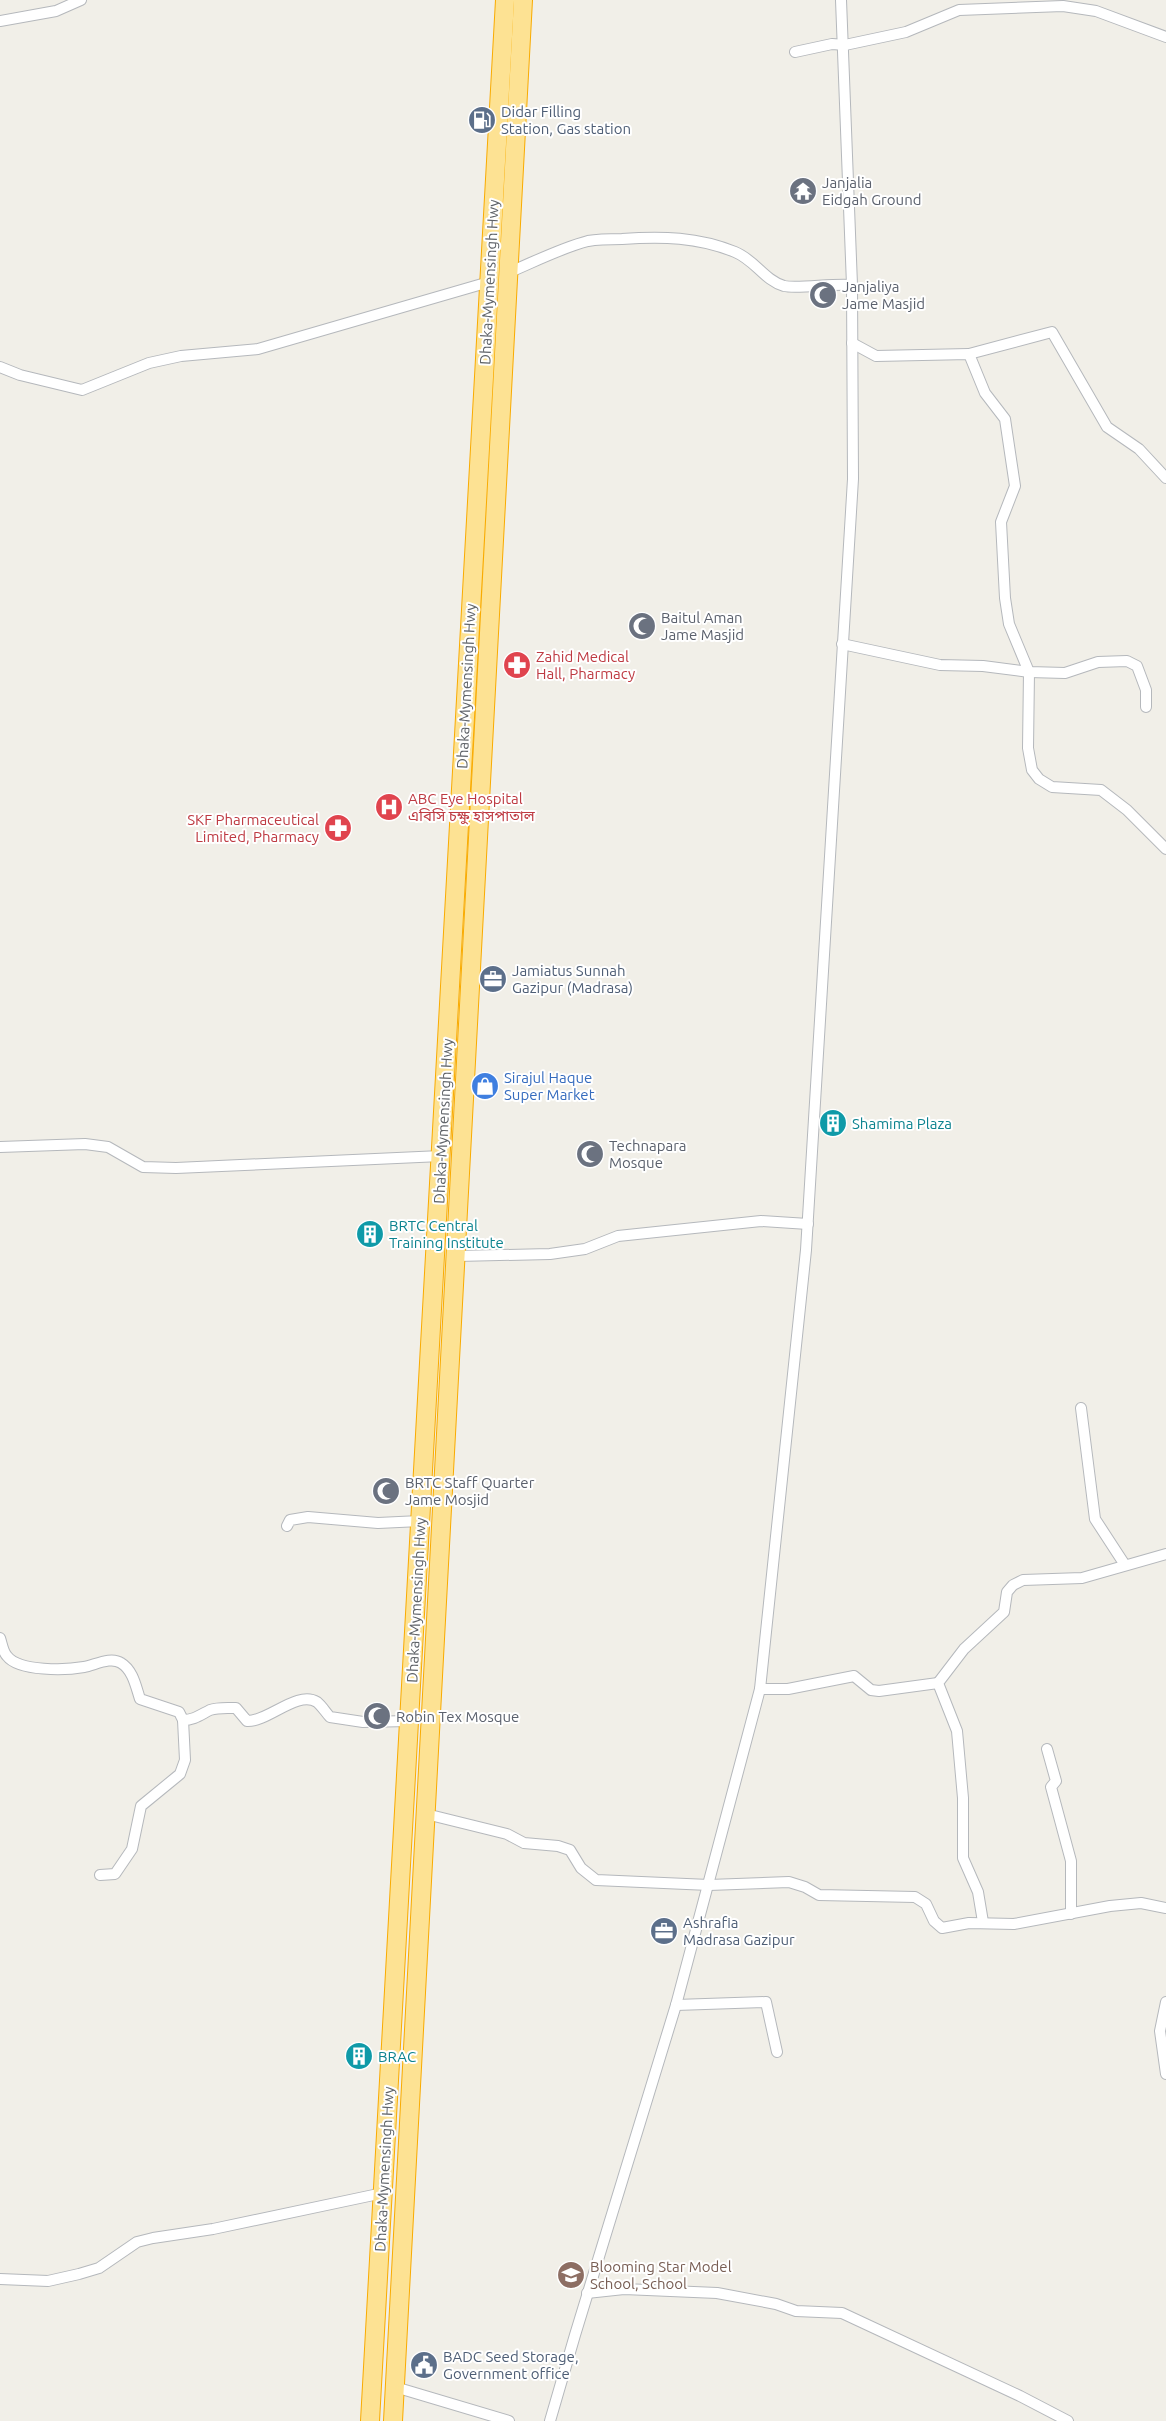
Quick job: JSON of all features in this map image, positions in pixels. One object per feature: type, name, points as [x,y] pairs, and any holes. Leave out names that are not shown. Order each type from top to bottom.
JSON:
[{"type":"highway","name":"Dhaka-Mymensingh Hwy","points":[[370,2421],[505,0]]},
{"type":"highway","name":"Dhaka-Mymensingh Hwy","points":[[393,2421],[510,272],[523,0]]},
{"type":"street","points":[[0,21],[56,11],[81,0]]},
{"type":"street","points":[[550,2421],[587,2293],[676,2005],[760,1689],[808,1224],[853,479],[852,285],[841,0]]},
{"type":"street","points":[[795,52],[906,32],[959,10],[1063,6],[1096,11],[1166,37]]},
{"type":"street","points":[[510,272],[562,249],[591,241],[673,236],[717,244],[738,253],[758,266],[772,282],[786,286],[833,283],[852,285]]},
{"type":"street","points":[[0,367],[82,390],[149,363],[181,356],[258,349],[489,282]]},
{"type":"street","points":[[852,343],[876,356],[969,354],[1052,332],[1107,427],[1139,449],[1166,478]]},
{"type":"street","points":[[969,354],[984,393],[1005,419],[1015,486],[1001,522],[1005,598],[1009,624],[1029,672],[1028,748],[1032,770],[1039,779],[1052,788],[1101,790],[1128,810],[1166,849]]},
{"type":"street","points":[[842,644],[940,665],[983,666],[1029,672],[1065,673],[1098,662],[1127,662],[1137,666],[1146,690],[1146,707]]},
{"type":"street","points":[[0,1147],[85,1144],[108,1147],[143,1167],[176,1168],[441,1156]]},
{"type":"street","points":[[457,1256],[550,1254],[585,1249],[618,1236],[761,1221],[808,1224]]},
{"type":"street","points":[[1081,1408],[1095,1519],[1124,1565]]},
{"type":"street","points":[[288,1526],[290,1520],[308,1517],[378,1523],[420,1521]]},
{"type":"street","points":[[760,1689],[788,1689],[854,1676],[871,1690],[879,1692],[938,1683],[964,1649],[1004,1612],[1007,1592],[1013,1585],[1023,1580],[1082,1578],[1166,1554]]},
{"type":"street","points":[[0,1638],[6,1656],[13,1662],[31,1667],[84,1667],[114,1660],[121,1662],[130,1670],[140,1699],[179,1712],[183,1720],[185,1760],[180,1774],[141,1806],[132,1850],[120,1868],[115,1874],[100,1875]]},
{"type":"street","points":[[938,1683],[958,1731],[963,1798],[963,1858],[978,1892],[983,1922]]},
{"type":"street","points":[[183,1720],[194,1719],[212,1710],[236,1708],[247,1721],[257,1721],[301,1700],[318,1703],[330,1717],[362,1722],[409,1721]]},
{"type":"street","points":[[1047,1750],[1056,1781],[1051,1787],[1071,1862],[1071,1914]]},
{"type":"street","points":[[426,1814],[507,1834],[524,1843],[558,1846],[570,1850],[581,1868],[596,1880],[709,1885],[789,1882],[805,1887],[819,1895],[915,1897],[926,1904],[934,1921],[942,1928],[983,1922],[1014,1924],[1141,1902],[1166,1908]]},
{"type":"street","points":[[676,2005],[766,2002],[777,2052]]},
{"type":"street","points":[[1166,2002],[1160,2031],[1166,2074]]},
{"type":"street","points":[[0,2279],[48,2281],[99,2268],[137,2242],[213,2229],[383,2193]]},
{"type":"street","points":[[587,2293],[624,2289],[717,2293],[769,2302],[796,2311],[842,2314],[1020,2396],[1068,2421]]},
{"type":"street","points":[[395,2386],[509,2421]]},
{"type":"place","name":"Didar Filling Station, Gas station","points":[[482,120]]},
{"type":"place","name":"Janjalia Eidgah Ground","points":[[803,191]]},
{"type":"place","name":"Janjaliya Jame Masjid","points":[[823,295]]},
{"type":"place","name":"Baitul Aman Jame Masjid","points":[[642,626]]},
{"type":"place","name":"Zahid Medical Hall, Pharmacy","points":[[517,665]]},
{"type":"place","name":"ABC Eye Hospital এবিসি চক্ষু হাসপাতাল","points":[[389,807]]},
{"type":"place","name":"SKF Pharmaceutical Limited, Pharmacy","points":[[338,828]]},
{"type":"place","name":"Jamiatus Sunnah Gazipur (Madrasa)","points":[[493,979]]},
{"type":"place","name":"Sirajul Haque Super Market","points":[[485,1086]]},
{"type":"place","name":"Shamima Plaza","points":[[833,1123]]},
{"type":"place","name":"Technapara Mosque","points":[[590,1154]]},
{"type":"place","name":"BRTC Central Training Institute","points":[[370,1234]]},
{"type":"place","name":"BRTC Staff Quarter Jame Mosjid","points":[[386,1491]]},
{"type":"place","name":"Robin Tex Mosque","points":[[377,1716]]},
{"type":"place","name":"Ashrafia Madrasa Gazipur","points":[[664,1931]]},
{"type":"place","name":"BRAC","points":[[359,2056]]},
{"type":"place","name":"Blooming Star Model School, School","points":[[571,2275]]},
{"type":"place","name":"BADC Seed Storage, Government office","points":[[424,2365]]}]
